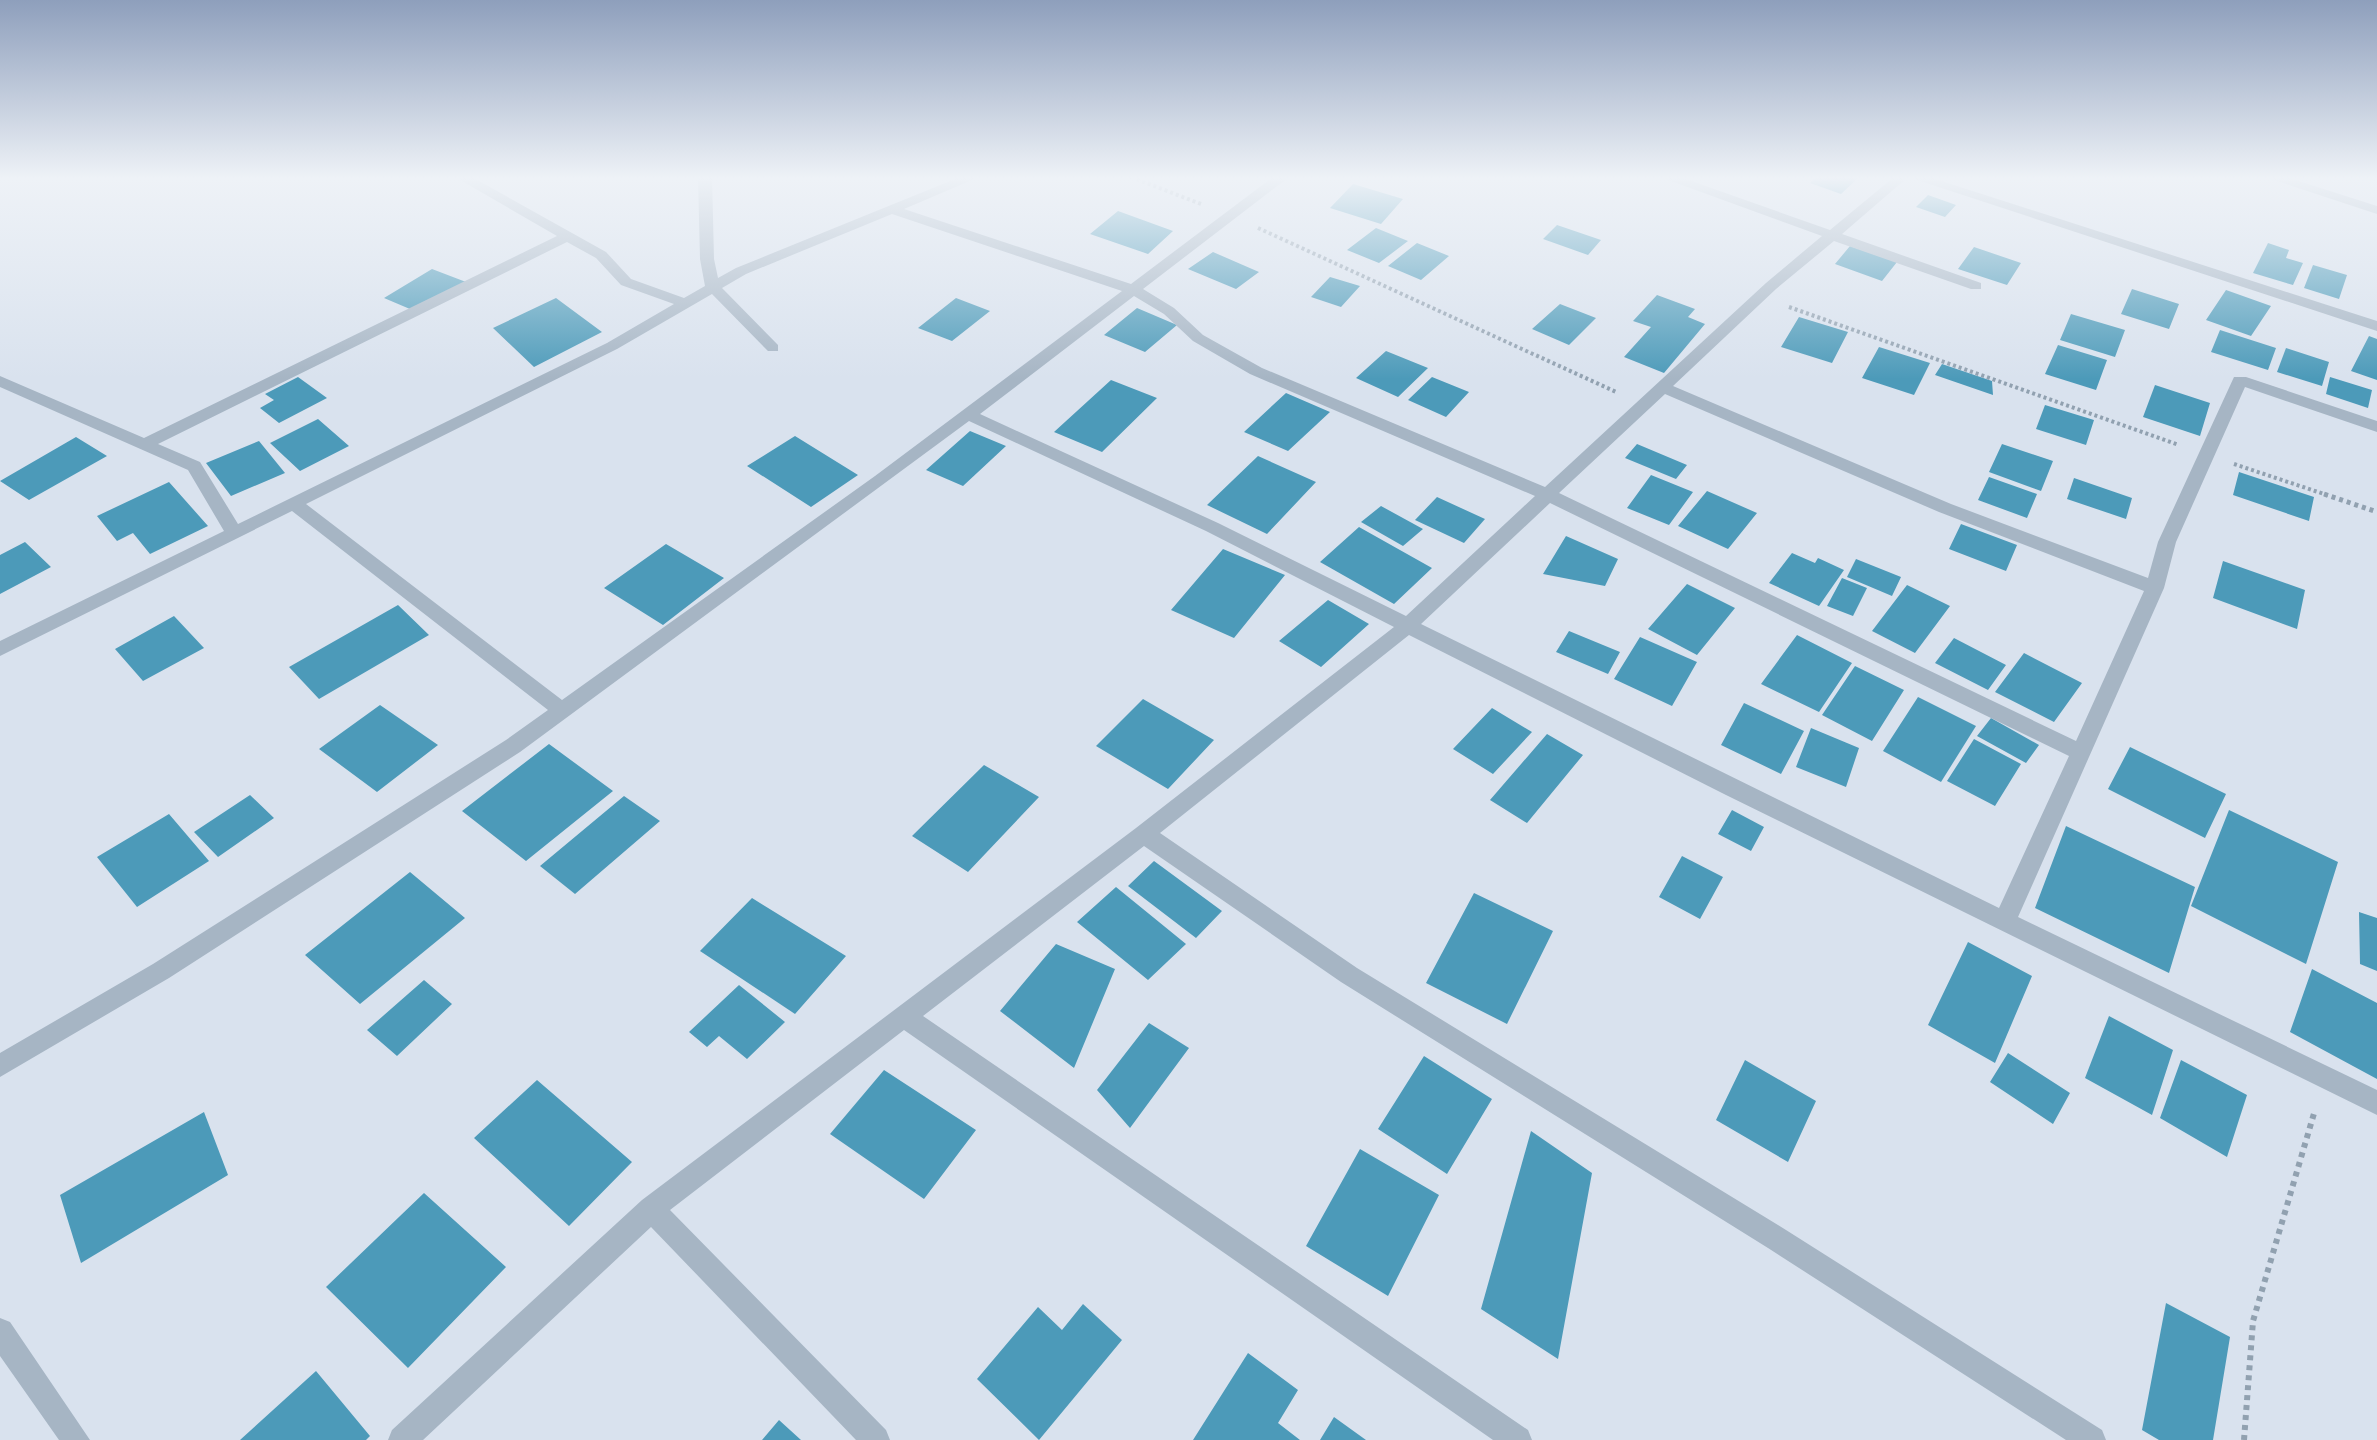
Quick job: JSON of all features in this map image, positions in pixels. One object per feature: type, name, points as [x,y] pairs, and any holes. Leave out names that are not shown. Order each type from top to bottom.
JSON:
[{"type":"street","points":[[143,445],[551,244]]},
{"type":"street","points":[[582,244],[601,255],[626,282],[685,303]]},
{"type":"street","points":[[707,244],[713,287],[773,348]]},
{"type":"street","points":[[0,649],[612,346],[741,271],[807,244]]},
{"type":"street","points":[[996,244],[1135,290],[1169,311],[1198,338],[1256,371],[1546,494],[2081,753]]},
{"type":"street","points":[[0,1066],[174,963],[513,746],[969,415],[1195,244]]},
{"type":"street","points":[[402,1440],[651,1209],[1144,834],[1406,627],[1759,297],[1820,244]]},
{"type":"street","points":[[1857,244],[1976,286]]},
{"type":"street","points":[[2123,244],[2377,326]]},
{"type":"street","points":[[2004,922],[2155,588],[2167,542],[2240,380],[2377,427]]},
{"type":"street","points":[[0,381],[194,466],[234,532]]},
{"type":"street","points":[[1664,388],[1945,508],[2155,588]]},
{"type":"street","points":[[969,415],[1212,527],[1406,627],[2377,1103]]},
{"type":"street","points":[[293,503],[563,711]]},
{"type":"street","points":[[1144,834],[1349,975],[1777,1239],[2092,1440]]},
{"type":"street","points":[[903,1016],[1518,1440]]},
{"type":"street","points":[[651,1209],[876,1440]]},
{"type":"street","points":[[0,1332],[76,1440]]},
{"type":"path","points":[[1293,244],[1644,406]]},
{"type":"path","points":[[1759,297],[2377,512]]},
{"type":"path","points":[[2244,1440],[2253,1321],[2325,1076]]},
{"type":"building","points":[[1120,244],[1159,244],[1148,254]]},
{"type":"building","points":[[1355,244],[1404,244],[1379,263],[1347,250]]},
{"type":"building","points":[[1415,244],[1449,256],[1421,280],[1388,266]]},
{"type":"building","points":[[1558,244],[1597,244],[1588,255]]},
{"type":"building","points":[[2267,244],[2289,250],[2286,258],[2303,263],[2293,285],[2253,273]]},
{"type":"building","points":[[1850,246],[1897,262],[1882,281],[1835,264]]},
{"type":"building","points":[[1974,247],[2021,263],[2007,285],[1958,269]]},
{"type":"building","points":[[1213,252],[1259,272],[1236,289],[1188,269]]},
{"type":"building","points":[[2313,265],[2347,275],[2339,299],[2304,288]]},
{"type":"building","points":[[432,269],[466,282],[417,312],[384,298]]},
{"type":"building","points":[[1330,277],[1360,286],[1341,307],[1311,297]]},
{"type":"building","points":[[2132,289],[2179,304],[2169,329],[2121,314]]},
{"type":"building","points":[[2226,290],[2271,306],[2251,336],[2206,320]]},
{"type":"building","points":[[1657,295],[1695,309],[1688,317],[1705,324],[1664,373],[1624,357],[1651,327],[1633,321]]},
{"type":"building","points":[[556,298],[602,332],[534,367],[493,328]]},
{"type":"building","points":[[956,298],[990,311],[952,341],[918,328]]},
{"type":"building","points":[[1560,304],[1596,318],[1569,345],[1532,329]]},
{"type":"building","points":[[1137,308],[1177,325],[1145,352],[1104,335]]},
{"type":"building","points":[[2071,314],[2125,330],[2115,357],[2060,340]]},
{"type":"building","points":[[1799,317],[1848,332],[1832,363],[1781,347]]},
{"type":"building","points":[[2220,330],[2276,348],[2268,370],[2211,352]]},
{"type":"building","points":[[2369,336],[2377,339],[2377,380],[2351,371]]},
{"type":"building","points":[[2058,345],[2107,360],[2096,390],[2045,374]]},
{"type":"building","points":[[1879,347],[1930,363],[1914,395],[1862,378]]},
{"type":"building","points":[[2286,348],[2329,362],[2322,386],[2277,372]]},
{"type":"building","points":[[1386,351],[1428,368],[1398,397],[1356,378]]},
{"type":"building","points":[[1942,364],[1992,381],[1993,395],[1935,375]]},
{"type":"building","points":[[298,377],[327,398],[279,423],[260,408],[274,400],[265,394]]},
{"type":"building","points":[[1432,377],[1469,392],[1446,417],[1408,400]]},
{"type":"building","points":[[2330,377],[2372,390],[2368,408],[2326,394]]},
{"type":"building","points":[[1111,380],[1157,398],[1102,452],[1054,432]]},
{"type":"building","points":[[2155,385],[2210,403],[2200,436],[2143,417]]},
{"type":"building","points":[[1286,393],[1330,412],[1288,451],[1244,432]]},
{"type":"building","points":[[2045,405],[2094,420],[2086,445],[2036,429]]},
{"type":"building","points":[[318,419],[349,446],[300,471],[270,443]]},
{"type":"building","points":[[970,431],[1006,446],[963,486],[926,470]]},
{"type":"building","points":[[795,436],[858,475],[811,507],[747,466]]},
{"type":"building","points":[[76,437],[107,456],[29,500],[0,481]]},
{"type":"building","points":[[259,441],[285,473],[231,496],[206,463]]},
{"type":"building","points":[[1637,444],[1687,465],[1676,479],[1625,458]]},
{"type":"building","points":[[2002,444],[2053,461],[2041,491],[1989,472]]},
{"type":"building","points":[[1258,456],[1316,482],[1267,534],[1207,505]]},
{"type":"building","points":[[2239,472],[2314,497],[2309,521],[2233,495]]},
{"type":"building","points":[[1651,475],[1693,492],[1669,525],[1627,508]]},
{"type":"building","points":[[1989,477],[2037,494],[2027,518],[1978,500]]},
{"type":"building","points":[[2074,478],[2132,498],[2126,519],[2067,499]]},
{"type":"building","points":[[169,482],[208,526],[150,554],[133,533],[117,541],[97,516]]},
{"type":"building","points":[[1707,491],[1757,513],[1728,549],[1678,526]]},
{"type":"building","points":[[1437,497],[1485,519],[1464,543],[1415,520]]},
{"type":"building","points":[[1381,506],[1423,529],[1403,546],[1361,522]]},
{"type":"building","points":[[1961,524],[2017,545],[2006,571],[1949,549]]},
{"type":"building","points":[[1359,527],[1432,568],[1394,604],[1320,562]]},
{"type":"building","points":[[1566,536],[1618,559],[1605,586],[1543,574]]},
{"type":"building","points":[[25,542],[51,567],[0,594],[0,555]]},
{"type":"building","points":[[666,544],[724,578],[663,625],[604,588]]},
{"type":"building","points":[[1223,549],[1285,575],[1234,638],[1171,610]]},
{"type":"building","points":[[1792,553],[1815,563],[1818,558],[1844,570],[1819,606],[1769,583]]},
{"type":"building","points":[[1856,559],[1901,577],[1892,596],[1847,577]]},
{"type":"building","points":[[2223,561],[2305,590],[2297,629],[2213,598]]},
{"type":"building","points":[[1842,578],[1867,588],[1853,616],[1827,606]]},
{"type":"building","points":[[1687,584],[1735,608],[1697,655],[1648,629]]},
{"type":"building","points":[[1907,585],[1950,606],[1915,653],[1872,631]]},
{"type":"building","points":[[1328,600],[1369,624],[1321,667],[1279,641]]},
{"type":"building","points":[[398,605],[429,635],[319,699],[289,667]]},
{"type":"building","points":[[174,616],[204,648],[143,681],[115,649]]},
{"type":"building","points":[[1569,631],[1620,652],[1608,674],[1556,652]]},
{"type":"building","points":[[1797,635],[1852,663],[1819,712],[1761,684]]},
{"type":"building","points":[[1640,637],[1697,662],[1672,706],[1614,679]]},
{"type":"building","points":[[1954,638],[2006,665],[1988,690],[1935,663]]},
{"type":"building","points":[[2024,653],[2082,683],[2054,722],[1995,692]]},
{"type":"building","points":[[1855,666],[1904,690],[1872,741],[1822,715]]},
{"type":"building","points":[[1918,697],[1976,726],[1941,782],[1883,751]]},
{"type":"building","points":[[1143,699],[1214,740],[1168,789],[1096,746]]},
{"type":"building","points":[[1744,703],[1804,731],[1781,774],[1721,745]]},
{"type":"building","points":[[380,705],[438,745],[377,792],[319,749]]},
{"type":"building","points":[[1492,708],[1532,732],[1493,774],[1453,749]]},
{"type":"building","points":[[1991,718],[2039,745],[2026,763],[1977,736]]},
{"type":"building","points":[[1811,728],[1859,748],[1846,787],[1796,767]]},
{"type":"building","points":[[1547,734],[1583,755],[1527,823],[1490,800]]},
{"type":"building","points":[[1974,739],[2021,764],[1995,806],[1947,781]]},
{"type":"building","points":[[549,744],[613,791],[526,861],[462,811]]},
{"type":"building","points":[[2130,747],[2226,794],[2205,838],[2108,789]]},
{"type":"building","points":[[984,765],[1039,797],[968,872],[912,836]]},
{"type":"building","points":[[250,795],[274,818],[218,857],[194,832]]},
{"type":"building","points":[[624,796],[660,821],[575,894],[540,866]]},
{"type":"building","points":[[1732,810],[1764,827],[1751,851],[1718,834]]},
{"type":"building","points":[[2229,810],[2338,862],[2306,964],[2191,906]]},
{"type":"building","points":[[169,814],[209,861],[137,907],[97,857]]},
{"type":"building","points":[[2066,826],[2195,887],[2169,973],[2035,908]]},
{"type":"building","points":[[1682,856],[1723,877],[1700,919],[1659,897]]},
{"type":"building","points":[[1154,861],[1222,911],[1196,938],[1128,886]]},
{"type":"building","points":[[410,872],[465,918],[360,1004],[305,955]]},
{"type":"building","points":[[1116,887],[1186,944],[1148,980],[1077,922]]},
{"type":"building","points":[[1474,893],[1553,931],[1507,1024],[1426,983]]},
{"type":"building","points":[[752,898],[846,956],[795,1014],[700,951]]},
{"type":"building","points":[[2359,912],[2377,918],[2377,971],[2360,964]]},
{"type":"building","points":[[1968,942],[2032,976],[1995,1063],[1928,1025]]},
{"type":"building","points":[[1056,944],[1115,969],[1074,1068],[1000,1011]]},
{"type":"building","points":[[2312,969],[2377,1003],[2377,1079],[2290,1032]]},
{"type":"building","points":[[424,980],[452,1004],[397,1056],[367,1030]]},
{"type":"building","points":[[739,985],[785,1022],[747,1059],[719,1036],[707,1047],[689,1032]]},
{"type":"building","points":[[2109,1016],[2173,1050],[2152,1115],[2085,1078]]},
{"type":"building","points":[[1149,1023],[1189,1048],[1130,1128],[1097,1090]]},
{"type":"building","points":[[2008,1053],[2070,1093],[2053,1124],[1990,1082]]},
{"type":"building","points":[[1424,1056],[1492,1099],[1447,1174],[1378,1129]]},
{"type":"building","points":[[1745,1060],[1816,1101],[1788,1162],[1716,1120]]},
{"type":"building","points":[[2181,1060],[2247,1095],[2227,1157],[2160,1118]]},
{"type":"building","points":[[884,1070],[976,1130],[924,1199],[830,1134]]},
{"type":"building","points":[[537,1080],[632,1162],[569,1226],[474,1138]]},
{"type":"building","points":[[204,1112],[228,1175],[81,1263],[60,1195]]},
{"type":"building","points":[[1531,1131],[1592,1173],[1558,1359],[1481,1309]]},
{"type":"building","points":[[1360,1149],[1439,1195],[1388,1296],[1306,1246]]},
{"type":"building","points":[[424,1193],[506,1267],[408,1368],[326,1287]]},
{"type":"building","points":[[2166,1303],[2230,1337],[2213,1440],[2159,1440],[2142,1430]]},
{"type":"building","points":[[1083,1304],[1122,1340],[1039,1440],[977,1379],[1038,1307],[1062,1330]]},
{"type":"building","points":[[1248,1353],[1298,1390],[1278,1423],[1300,1440],[1193,1440]]},
{"type":"building","points":[[316,1371],[370,1436],[366,1440],[240,1440]]},
{"type":"building","points":[[1334,1417],[1366,1440],[1320,1440]]},
{"type":"building","points":[[779,1420],[801,1440],[762,1440]]}]
